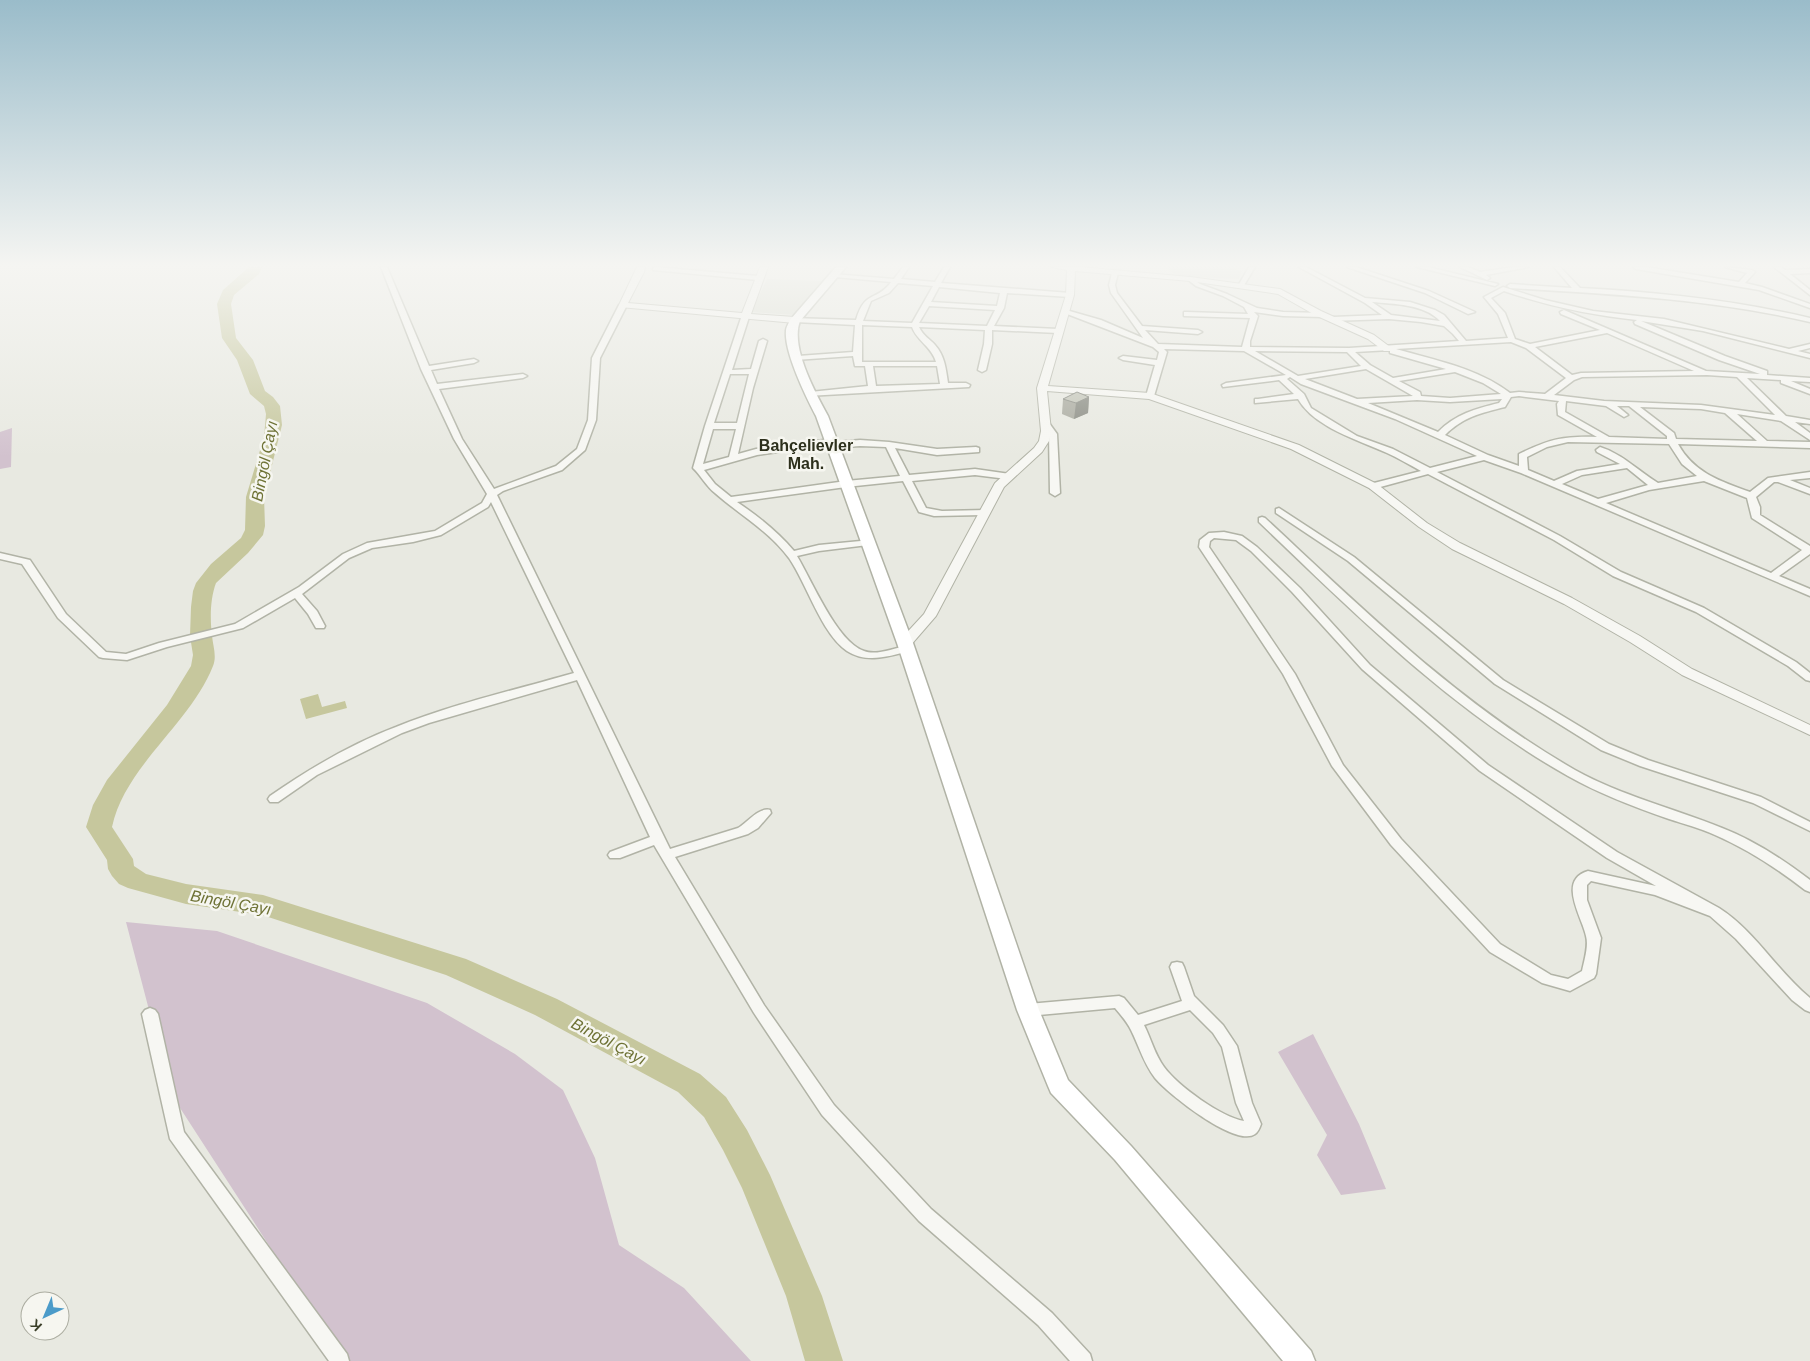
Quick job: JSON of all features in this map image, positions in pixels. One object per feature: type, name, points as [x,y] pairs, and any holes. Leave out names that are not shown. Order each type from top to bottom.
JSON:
[{"type":"main road","points":[[791,331],[810,394],[822,416],[905,646],[1028,1010],[1059,1086],[1123,1153],[1301,1361]]},
{"type":"street","points":[[410,331],[425,369],[458,439],[492,494],[658,839],[759,1009],[828,1110],[925,1216],[1045,1319],[1083,1361]]},
{"type":"street","points":[[0,556],[26,562],[62,616],[103,655],[127,657],[162,645],[239,626],[296,593],[346,556],[370,545],[438,532],[485,504],[492,494],[514,483],[559,468],[581,450],[592,420],[596,358],[610,331]]},
{"type":"street","points":[[741,331],[697,468],[704,479],[728,500],[755,519],[784,546],[810,585],[833,628],[843,642],[853,650],[862,654],[872,655],[905,646],[930,616],[983,512],[999,485],[1041,447],[1044,441],[1046,425],[1042,388],[1058,331],[1047,331]]},
{"type":"street","points":[[858,331],[856,354],[858,364],[940,364]]},
{"type":"street","points":[[917,331],[919,336],[936,350],[944,386]]},
{"type":"street","points":[[982,370],[989,331]]},
{"type":"street","points":[[1119,331],[1157,346],[1199,348],[1349,350],[1512,340],[1529,346],[1571,378]]},
{"type":"street","points":[[1143,331],[1147,338],[1163,352],[1150,396]]},
{"type":"street","points":[[1198,331],[1199,348]]},
{"type":"street","points":[[1246,349],[1250,331]]},
{"type":"street","points":[[1357,331],[1371,337],[1387,349],[1454,370],[1490,384],[1508,395]]},
{"type":"street","points":[[1454,331],[1464,343]]},
{"type":"street","points":[[1508,331],[1512,340]]},
{"type":"street","points":[[1529,346],[1606,331],[1649,347],[1707,374]]},
{"type":"street","points":[[1659,331],[1722,358],[1774,376],[1810,392]]},
{"type":"street","points":[[1709,331],[1810,356]]},
{"type":"street","points":[[733,458],[763,341]]},
{"type":"street","points":[[1790,351],[1810,346]]},
{"type":"street","points":[[1246,349],[1295,377],[1398,417],[1485,457],[1524,471],[1810,593]]},
{"type":"street","points":[[1349,350],[1367,367],[1417,394],[1417,398]]},
{"type":"street","points":[[798,358],[856,354]]},
{"type":"street","points":[[1123,358],[1161,364]]},
{"type":"street","points":[[425,369],[474,361]]},
{"type":"street","points":[[869,364],[872,388]]},
{"type":"street","points":[[1258,401],[1262,390],[1281,378],[1367,367]]},
{"type":"street","points":[[1393,380],[1454,370]]},
{"type":"street","points":[[727,372],[755,371]]},
{"type":"street","points":[[1548,396],[1571,378],[1594,374],[1707,374],[1774,376],[1810,380]]},
{"type":"street","points":[[435,388],[524,376]]},
{"type":"street","points":[[1740,376],[1783,418],[1810,437]]},
{"type":"street","points":[[1281,378],[1301,396],[1308,409],[1354,438],[1390,451],[1431,472],[1557,538],[1617,574],[1700,610],[1792,664],[1810,678]]},
{"type":"street","points":[[810,394],[872,388],[966,385]]},
{"type":"street","points":[[1226,385],[1301,396]]},
{"type":"street","points":[[1042,388],[1150,396],[1295,447],[1373,486],[1422,524],[1456,546],[1568,602],[1635,639],[1687,672],[1810,732]]},
{"type":"street","points":[[1354,401],[1417,398],[1450,400],[1519,394],[1632,405],[1681,405],[1810,422]]},
{"type":"street","points":[[1439,436],[1462,415],[1502,405],[1508,395]]},
{"type":"street","points":[[1564,398],[1561,404],[1561,413],[1607,439]]},
{"type":"street","points":[[1608,403],[1624,415]]},
{"type":"street","points":[[1632,405],[1671,435],[1671,442],[1694,472],[1703,478],[1751,496],[1756,516],[1809,549],[1772,577]]},
{"type":"street","points":[[1728,411],[1765,444]]},
{"type":"street","points":[[1046,425],[1053,434],[1055,493]]},
{"type":"street","points":[[709,426],[741,426]]},
{"type":"street","points":[[1524,471],[1522,456],[1536,448],[1568,439],[1810,445]]},
{"type":"street","points":[[697,468],[778,448],[832,444],[889,445],[937,452],[976,450]]},
{"type":"street","points":[[889,445],[920,508],[924,512],[934,514],[983,512]]},
{"type":"street","points":[[1600,450],[1628,466],[1656,486]]},
{"type":"street","points":[[1373,486],[1485,457]]},
{"type":"street","points":[[1554,485],[1562,479],[1576,474],[1628,466]]},
{"type":"street","points":[[728,500],[846,484],[985,472],[1007,476]]},
{"type":"street","points":[[1751,496],[1771,480],[1810,475]]},
{"type":"street","points":[[1597,503],[1615,495],[1703,478]]},
{"type":"street","points":[[1779,479],[1810,490]]},
{"type":"street","points":[[1279,511],[1351,559],[1499,682],[1605,747],[1644,763],[1757,800],[1810,826]]},
{"type":"street","points":[[1262,520],[1407,655],[1462,700],[1518,741],[1573,774],[1607,790],[1658,811],[1718,832],[1754,849],[1810,887]]},
{"type":"street","points":[[1714,912],[1674,895],[1623,882],[1588,876],[1580,884],[1580,900],[1594,938],[1590,974],[1570,985],[1547,979],[1494,948],[1396,842],[1338,766],[1288,674],[1204,547],[1205,540],[1212,535],[1224,535],[1239,538],[1254,549],[1296,590],[1366,667],[1484,768],[1612,855],[1714,912],[1735,930],[1792,993],[1810,1006]]},
{"type":"street","points":[[791,555],[818,548],[868,542]]},
{"type":"street","points":[[296,593],[313,613],[320,626]]},
{"type":"street","points":[[274,799],[314,772],[398,730],[425,720],[580,675]]},
{"type":"street","points":[[667,855],[743,831],[754,825],[765,813]]},
{"type":"street","points":[[615,855],[658,839]]},
{"type":"street","points":[[1028,1010],[1119,1002],[1135,1022],[1159,1072],[1165,1080],[1188,1098],[1224,1121],[1240,1129],[1249,1129],[1253,1124],[1244,1103],[1229,1046],[1218,1029],[1192,1004],[1186,994],[1177,967]]},
{"type":"street","points":[[1135,1022],[1192,1004]]},
{"type":"street","points":[[150,1014],[176,1134],[340,1361]]},
{"type":"shaded area","points":[[12,428],[11,467],[0,469],[0,432]]},
{"type":"shaded area","points":[[318,694],[322,707],[345,701],[347,708],[306,719],[300,699]]},
{"type":"shaded area","points":[[126,922],[217,931],[427,1003],[515,1054],[563,1090],[595,1158],[619,1245],[684,1288],[751,1361],[336,1361],[281,1264],[171,1094]]},
{"type":"shaded area","points":[[1313,1034],[1359,1124],[1386,1189],[1341,1195],[1317,1155],[1327,1135],[1278,1052]]},
{"type":"building","points":[[1077,392],[1089,397],[1076,403],[1063,399]]},
{"type":"waterway","name":"Bingöl Çayı","points":[[228,331],[229,338],[245,360],[258,394],[272,406],[274,414],[272,437],[255,497],[255,530],[248,542],[219,568],[206,583],[201,607],[201,636],[204,655],[197,677],[176,710],[123,776],[105,805],[99,827],[120,859],[121,869],[129,877],[138,881],[186,894],[263,905],[456,967],[546,1007],[689,1083],[715,1107],[735,1140],[758,1186],[804,1296],[824,1361]]},
{"type":"district","name":"Bahçelievler Mah.","points":[[806,454]]}]
